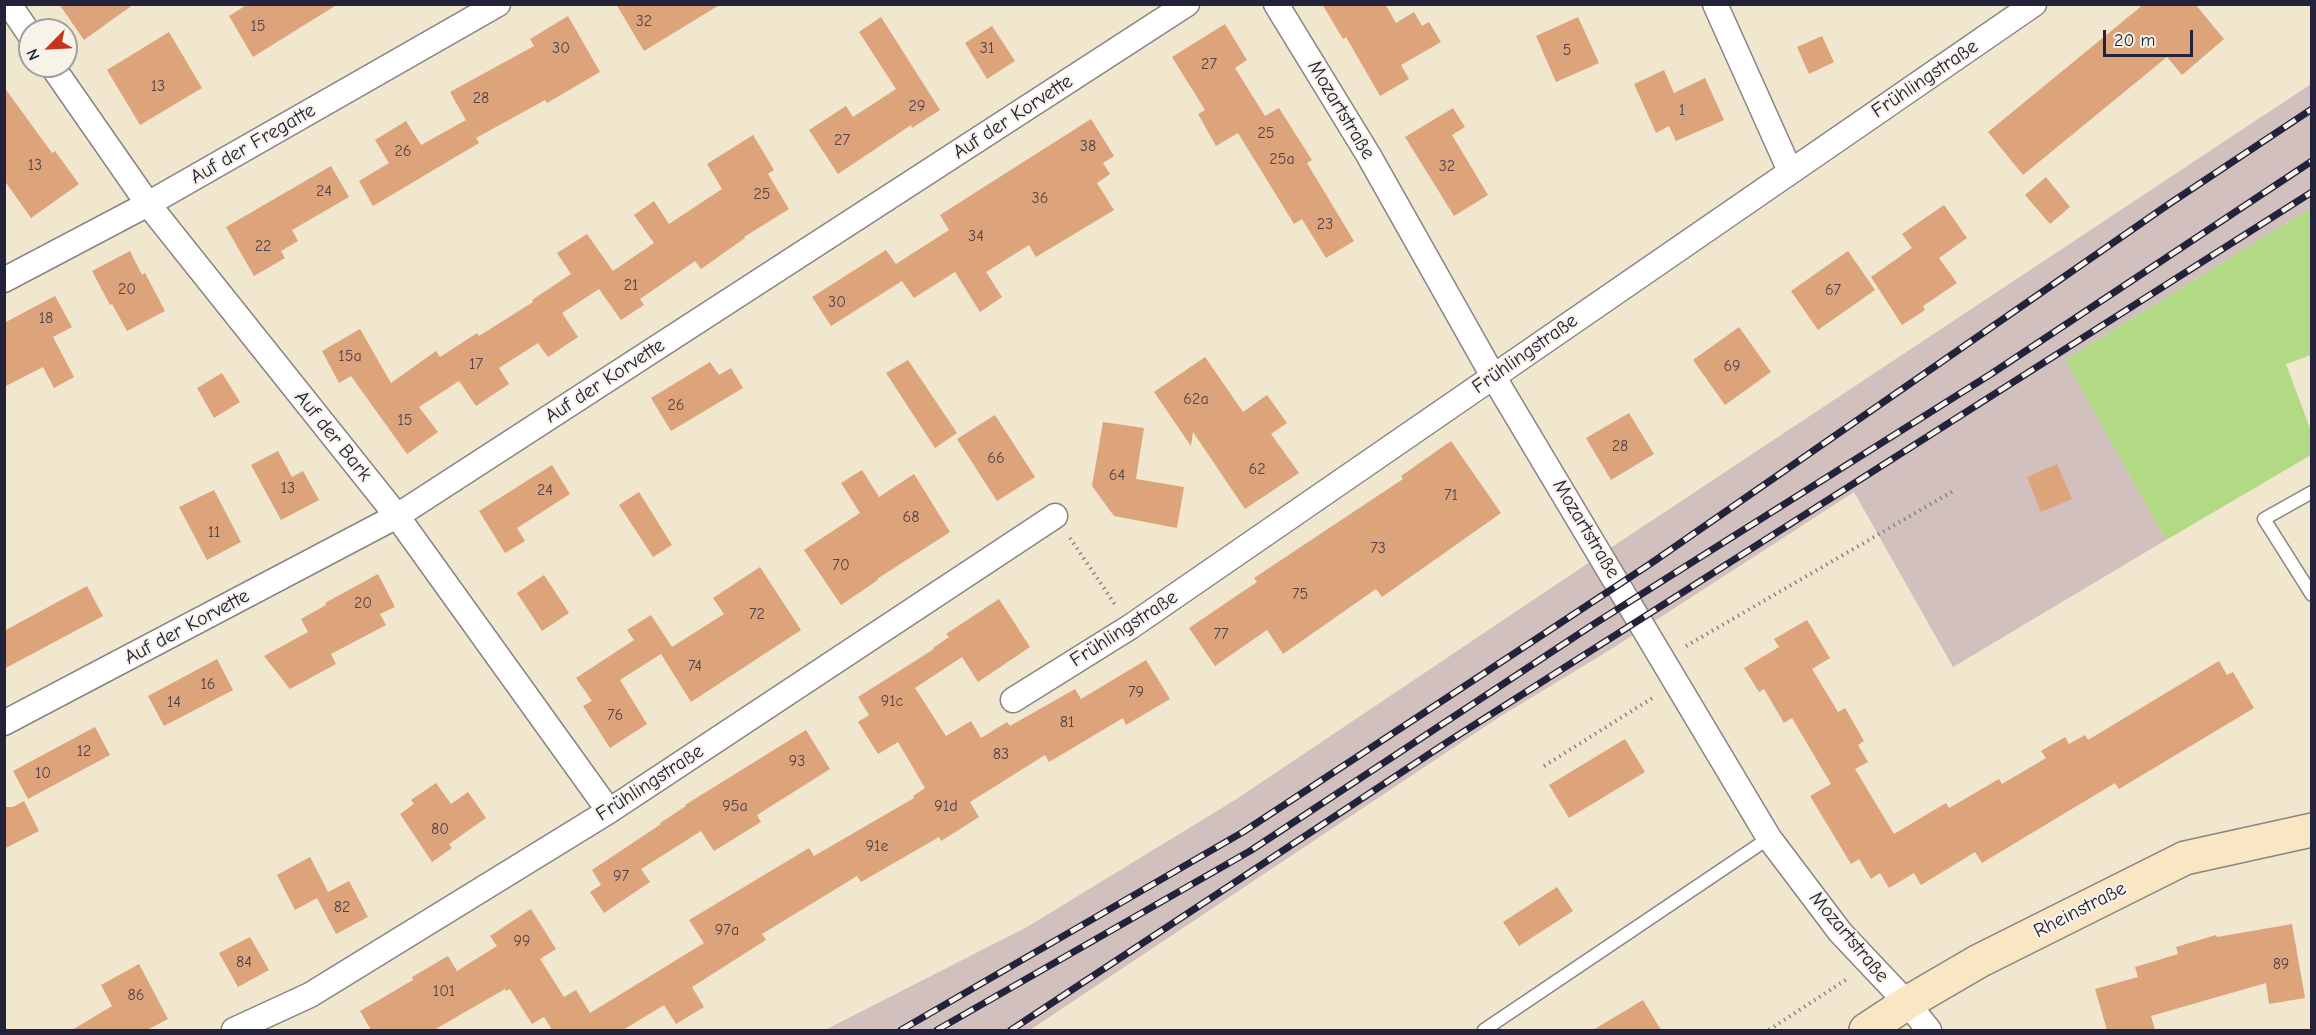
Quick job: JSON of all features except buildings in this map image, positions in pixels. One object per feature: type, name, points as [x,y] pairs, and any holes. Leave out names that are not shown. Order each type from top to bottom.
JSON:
[{"type":"main road","name":"Rheinstraße","points":[[1866,1030],[1979,961],[2185,858],[2312,830]]},
{"type":"street","points":[[9,4],[18,18]]},
{"type":"street","name":"Auf der Fregatte","points":[[4,280],[148,204],[498,4]]},
{"type":"street","name":"Auf der Korvette","points":[[4,723],[397,516],[1187,4]]},
{"type":"street","name":"Mozartstraße","points":[[1276,4],[1369,156],[1493,376],[1678,682],[1769,838],[1840,932],[1907,1003],[1929,1030]]},
{"type":"street","points":[[1715,4],[1790,171]]},
{"type":"street","name":"Frühlingstraße","points":[[1013,700],[1130,627],[2034,4]]},
{"type":"street","name":"Auf der Bark","points":[[60,78],[148,204],[397,516],[609,811]]},
{"type":"street","name":"Frühlingstraße","points":[[234,1030],[309,995],[609,811],[1055,516]]},
{"type":"lane","points":[[2312,492],[2265,519],[2312,595]]},
{"type":"lane","points":[[1484,1030],[1769,838]]},
{"type":"path","points":[[1664,659],[1955,490]]},
{"type":"path","points":[[1055,516],[1130,627]]},
{"type":"path","points":[[1544,766],[1678,682]]},
{"type":"path","points":[[1768,1030],[1870,964]]},
{"type":"shaded area","points":[[2311,84],[2311,208],[2065,360],[2166,540],[1953,667],[1854,492],[1613,648],[1501,716],[1030,1030],[825,1030],[1027,927],[1235,800]]},
{"type":"green space","points":[[2311,208],[2311,355],[2286,364],[2311,431],[2311,455],[2166,540],[2065,360]]},
{"type":"railway","points":[[901,1030],[1243,832],[1650,564],[2169,204],[2312,109]]},
{"type":"railway","points":[[937,1030],[1250,851],[1594,624],[1991,374],[2312,161]]},
{"type":"railway","points":[[1011,1030],[1449,741],[2312,192]]}]
